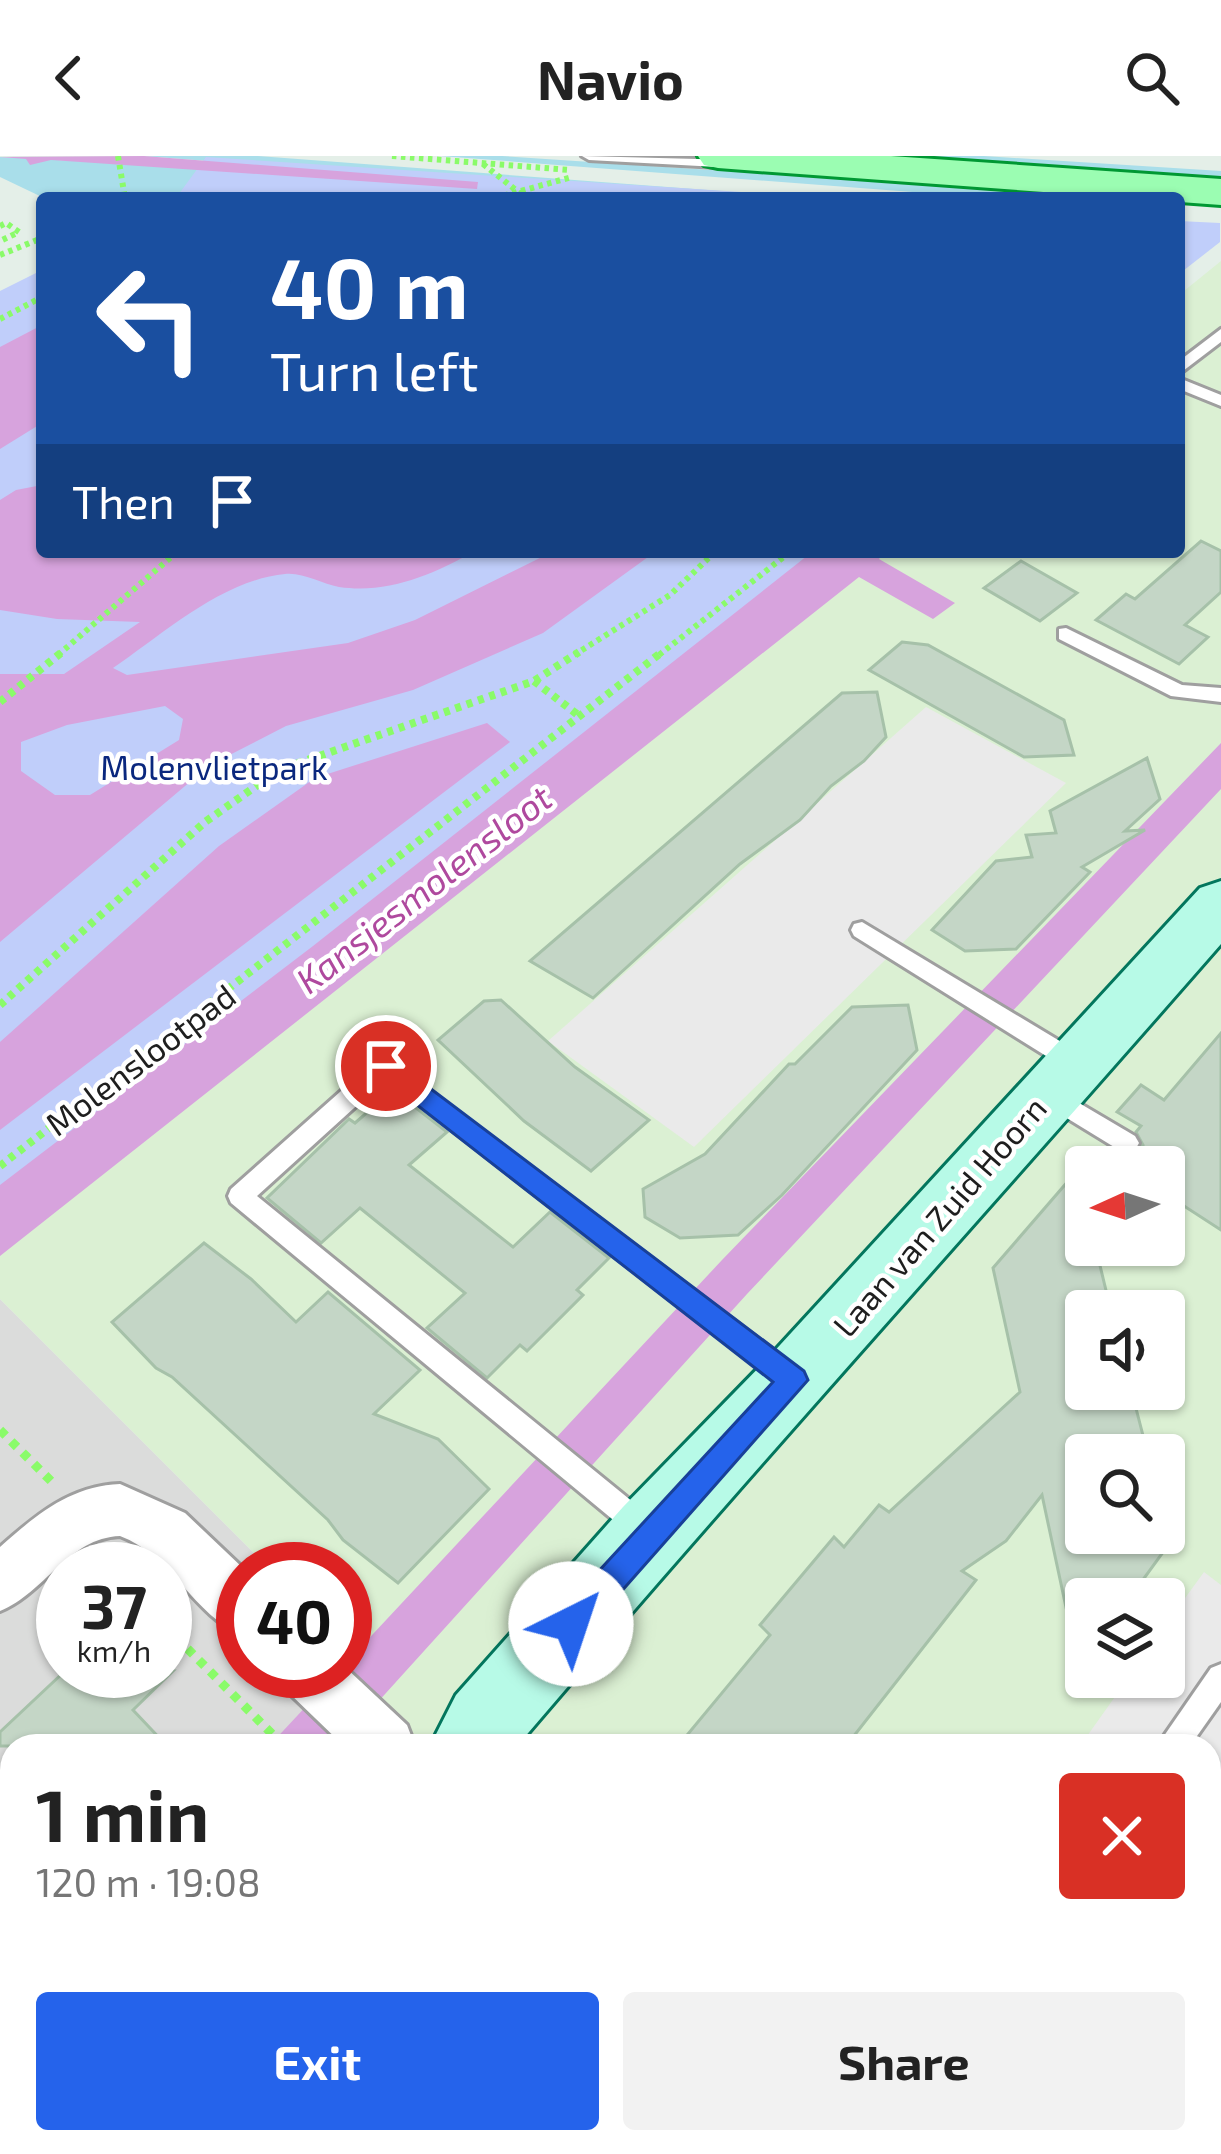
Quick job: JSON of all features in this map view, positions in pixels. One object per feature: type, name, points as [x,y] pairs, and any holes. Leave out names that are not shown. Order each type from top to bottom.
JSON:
[{"type":"main road","points":[[718,156],[1221,192]]},
{"type":"main road","points":[[1137,156],[1221,161]]},
{"type":"street","name":"Laan van Zuid Hoorn","points":[[477,1734],[628,1514],[794,1380],[1050,1063],[1221,904]]},
{"type":"street","points":[[0,1584],[66,1526],[106,1509],[147,1517],[216,1582]]},
{"type":"street","points":[[335,1698],[373,1734]]},
{"type":"lane","points":[[589,156],[833,167]]},
{"type":"lane","points":[[1185,364],[1221,334]]},
{"type":"lane","points":[[1185,386],[1221,401]]},
{"type":"lane","points":[[1066,634],[1178,691],[1221,695]]},
{"type":"lane","points":[[862,930],[949,984],[1050,1063],[1127,1143]]},
{"type":"lane","points":[[628,1514],[241,1196],[386,1066],[794,1380]]},
{"type":"lane","points":[[1181,1734],[1221,1678]]},
{"type":"path","points":[[118,156],[124,192]]},
{"type":"path","points":[[482,163],[520,192]]},
{"type":"path","points":[[510,192],[578,176]]},
{"type":"path","points":[[0,226],[6,223],[19,232],[0,241]]},
{"type":"path","points":[[0,255],[36,240]]},
{"type":"path","points":[[0,319],[36,300]]},
{"type":"path","points":[[0,702],[118,608],[171,558]]},
{"type":"path","points":[[0,1005],[205,822],[278,770],[534,681],[670,595],[709,558]]},
{"type":"path","name":"Molenslootpad","points":[[0,1166],[324,919],[782,558]]},
{"type":"path","points":[[534,681],[578,715]]},
{"type":"path","points":[[0,1430],[64,1495],[66,1526]]},
{"type":"path","points":[[192,1654],[273,1734]]},
{"type":"shaded area","points":[[144,156],[258,156],[733,192],[36,194],[0,177],[0,157],[477,182]]},
{"type":"shaded area","points":[[440,156],[502,156],[1039,192],[912,192]]},
{"type":"shaded area","points":[[767,156],[984,156],[1221,171],[1221,180]]},
{"type":"shaded area","points":[[1221,261],[1221,1734],[324,1734],[355,1698],[372,1698],[372,1542],[243,1542],[0,1299],[0,1227],[851,558],[1185,558],[1185,290]]},
{"type":"shaded area","points":[[926,707],[1066,783],[694,1147],[548,1041]]},
{"type":"shaded area","points":[[0,1299],[243,1542],[216,1542],[216,1698],[352,1698],[317,1734],[0,1734]]},
{"type":"shaded area","points":[[1204,1572],[1221,1585],[1221,1734],[1089,1734],[1114,1698],[1185,1698],[1185,1598]]},
{"type":"green space","points":[[206,157],[740,192],[180,192]]},
{"type":"green space","points":[[1185,221],[1220,223],[1220,242],[1185,269]]},
{"type":"green space","name":"Molenvlietpark","points":[[36,273],[36,558],[820,558],[0,1208],[0,291]]},
{"type":"water","points":[[144,156],[478,182],[477,189],[51,160],[30,165],[26,159],[0,157]]},
{"type":"water","points":[[36,328],[36,427],[0,449],[0,347]]},
{"type":"water","points":[[36,486],[36,558],[461,558],[426,575],[375,588],[339,587],[292,574],[239,586],[113,668],[127,675],[348,643],[415,620],[540,558],[647,558],[543,633],[413,690],[286,726],[210,765],[0,942],[0,674],[64,674],[140,622],[57,619],[0,610],[0,500]],"holes":[[[165,706],[183,719],[179,740],[90,795],[55,795],[21,771],[21,742],[67,725]]]},
{"type":"water","name":"Kansjesmolensloot","points":[[804,558],[880,558],[955,603],[933,619],[859,577],[0,1256],[0,1185],[313,946]]},
{"type":"water","points":[[487,723],[510,742],[0,1130],[0,1042],[219,846],[315,778]]},
{"type":"water","points":[[1221,743],[1221,789],[747,1294],[349,1734],[280,1734],[314,1698],[372,1698],[372,1635],[722,1260]]},
{"type":"building","points":[[1201,541],[1221,551],[1221,592],[1185,625],[1208,637],[1179,664],[1096,620],[1126,594],[1135,599]]},
{"type":"building","points":[[1021,561],[1077,593],[1040,621],[984,588]]},
{"type":"building","points":[[902,642],[928,645],[1064,720],[1074,755],[1024,757],[869,670]]},
{"type":"building","points":[[877,692],[886,737],[864,761],[831,786],[800,820],[740,864],[593,998],[530,961],[842,693]]},
{"type":"building","points":[[1147,758],[1160,799],[1125,831],[1145,830],[1082,867],[1090,872],[1016,949],[965,951],[932,930],[996,861],[1032,857],[1026,835],[1056,833],[1050,811]]},
{"type":"building","points":[[501,1000],[575,1067],[649,1120],[591,1171],[524,1121],[438,1040],[484,1001]]},
{"type":"building","points":[[908,1005],[917,1050],[782,1195],[738,1235],[680,1238],[645,1217],[643,1189],[705,1154],[789,1064],[795,1064],[852,1007]]},
{"type":"building","points":[[1221,1033],[1221,1230],[1185,1207],[1185,1146],[1142,1146],[1136,1132],[1141,1126],[1117,1112],[1141,1085],[1164,1100]]},
{"type":"building","points":[[393,1090],[447,1132],[409,1165],[513,1247],[550,1212],[609,1258],[577,1290],[583,1295],[527,1351],[520,1345],[487,1378],[427,1328],[465,1293],[360,1208],[321,1243],[267,1198],[349,1119],[355,1123]]},
{"type":"building","points":[[1065,1185],[1065,1266],[1100,1266],[1106,1290],[1065,1290],[1065,1410],[1136,1410],[1143,1434],[1065,1434],[1065,1554],[1162,1554],[1144,1578],[1065,1578],[1065,1603],[1042,1495],[1006,1541],[962,1571],[976,1580],[855,1734],[688,1734],[770,1635],[760,1625],[834,1537],[844,1547],[879,1505],[889,1512],[1020,1392],[993,1268]]},
{"type":"building","points":[[204,1243],[296,1322],[328,1292],[420,1370],[374,1414],[438,1439],[489,1489],[398,1583],[372,1563],[372,1542],[343,1540],[328,1520],[172,1377],[156,1368],[112,1322]]},
{"type":"building","points":[[36,1698],[145,1698],[133,1710],[156,1734],[0,1734]]},
{"type":"route","points":[[386,1066],[794,1380],[571,1624]]}]
